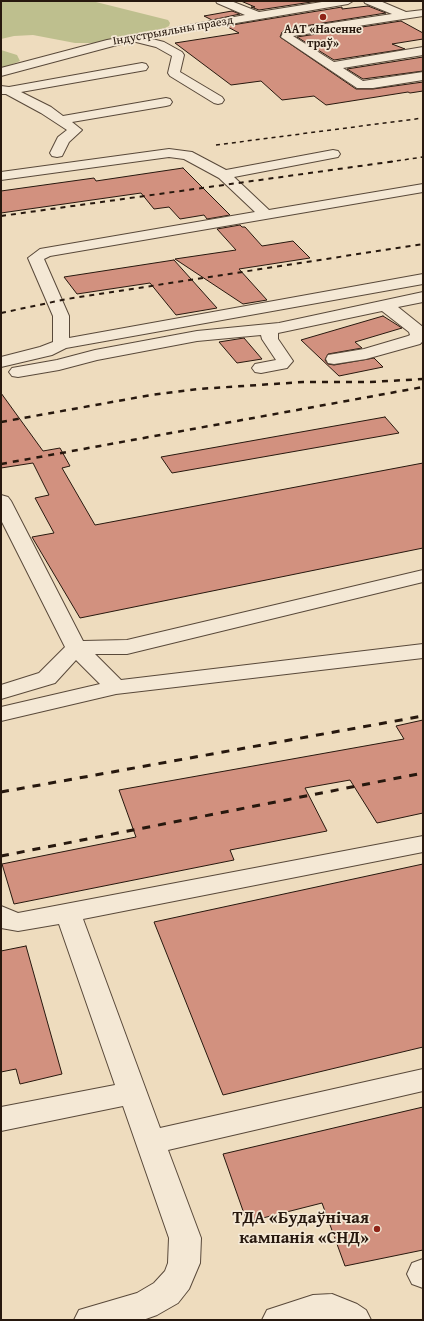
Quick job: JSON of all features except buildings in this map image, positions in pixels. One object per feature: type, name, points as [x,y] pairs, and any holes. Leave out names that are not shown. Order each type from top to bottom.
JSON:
[{"type":"street","points":[[221,1],[258,16]]},
{"type":"street","name":"Індустрыяльны праезд","points":[[1,72],[95,46],[133,38],[348,1]]},
{"type":"street","points":[[369,1],[381,4],[405,15]]},
{"type":"street","points":[[423,13],[298,31],[287,35],[287,37],[359,83],[366,85],[423,76]]},
{"type":"street","points":[[133,38],[160,44],[178,55],[174,73],[218,100]]},
{"type":"street","points":[[333,66],[423,51]]},
{"type":"street","points":[[5,91],[142,66]]},
{"type":"street","points":[[5,91],[34,104],[75,130]]},
{"type":"street","points":[[61,120],[166,102]]},
{"type":"street","points":[[57,153],[63,140],[75,130],[90,128]]},
{"type":"street","points":[[1,176],[169,153],[187,155],[224,175],[265,214]]},
{"type":"street","points":[[224,175],[333,154]]},
{"type":"street","points":[[61,344],[61,316],[36,258],[40,254],[57,248],[423,188]]},
{"type":"street","points":[[1,362],[46,352],[61,344],[423,279]]},
{"type":"street","points":[[1,374],[53,366],[95,355],[197,336],[269,330],[423,297]]},
{"type":"street","points":[[334,360],[366,354],[414,340],[419,336],[417,330],[410,323],[385,305]]},
{"type":"street","points":[[261,368],[281,364],[285,361],[270,339],[269,330]]},
{"type":"street","points":[[1,501],[76,648],[116,687]]},
{"type":"street","points":[[1,692],[47,678],[76,648],[127,647],[423,576]]},
{"type":"street","points":[[1,714],[116,687],[423,651]]},
{"type":"street","points":[[1,915],[7,920],[18,922],[423,844]]},
{"type":"street","points":[[68,913],[185,1238],[184,1263],[178,1279],[166,1293],[144,1305],[91,1320]]},
{"type":"street","points":[[151,1142],[423,1080]]},
{"type":"street","points":[[1,1119],[133,1093]]},
{"type":"street","points":[[279,1320],[313,1309],[332,1308],[354,1320]]},
{"type":"green space","points":[[1,1],[92,1],[168,20],[170,23],[169,26],[165,28],[96,43],[75,43],[33,35],[14,36],[1,39]]},
{"type":"green space","points":[[1,50],[17,55],[20,61],[1,69]]},
{"type":"railway","points":[[216,145],[423,118]]},
{"type":"railway","points":[[392,162],[423,157]]},
{"type":"railway","points":[[1,216],[392,162]]},
{"type":"railway","points":[[1,313],[67,299],[423,244]]},
{"type":"railway","points":[[1,422],[151,395],[198,389],[303,382],[370,382],[423,379]]},
{"type":"railway","points":[[1,464],[423,387]]},
{"type":"railway","points":[[1,792],[423,716]]},
{"type":"railway","points":[[1,856],[423,773]]},
{"type":"place","name":"ААТ «Насенне траў»","points":[[323,17]]},
{"type":"place","name":"ТДА «Будаўнічая кампанія «СНД»","points":[[377,1229]]}]
